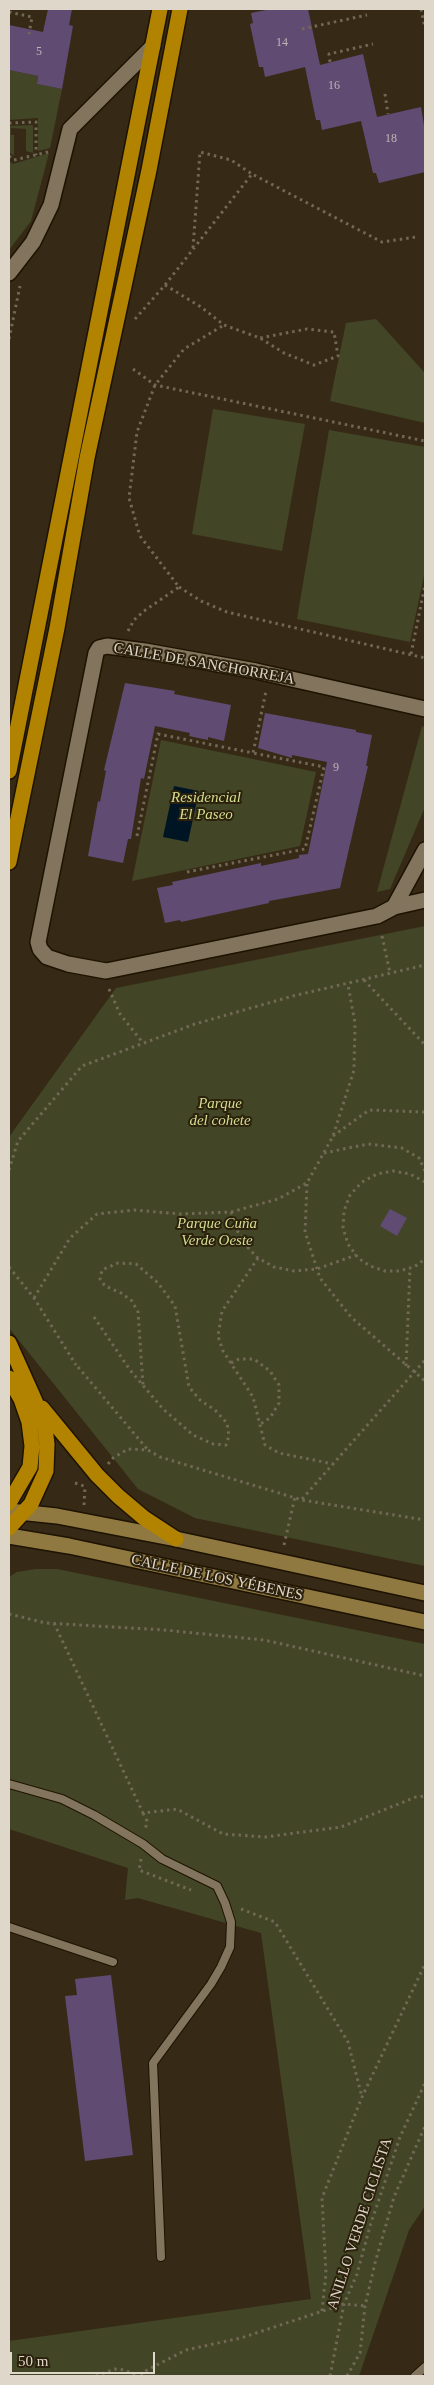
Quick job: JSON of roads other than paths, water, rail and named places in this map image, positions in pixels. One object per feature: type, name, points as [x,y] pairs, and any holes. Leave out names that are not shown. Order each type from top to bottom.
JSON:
[{"type":"highway","points":[[9,771],[160,9]]},
{"type":"highway","points":[[9,862],[57,628],[87,458],[149,170],[180,9]]},
{"type":"highway","points":[[9,1343],[37,1402],[44,1421],[47,1444],[46,1471],[31,1504],[16,1512],[9,1528]]},
{"type":"highway","points":[[9,1378],[21,1399],[32,1446],[30,1467],[9,1503]]},
{"type":"highway","points":[[37,1402],[97,1475],[118,1496],[144,1518],[176,1539]]},
{"type":"street","points":[[9,273],[33,242],[51,204],[70,129],[152,46]]},
{"type":"street","name":"CALLE DE SANCHORREJA","points":[[394,907],[377,916],[106,971],[68,964],[47,957],[40,949],[38,942],[96,653],[100,648],[107,646],[145,651],[256,671],[425,709]]},
{"type":"street","points":[[394,907],[425,850]]},
{"type":"street","points":[[394,907],[425,900]]},
{"type":"street","name":"CALLE DE LOS YÉBENES","points":[[16,1512],[56,1516],[176,1539],[425,1593]]},
{"type":"street","name":"CALLE DE LOS YÉBENES","points":[[9,1536],[69,1546],[425,1622]]},
{"type":"lane","points":[[9,1784],[62,1799],[94,1815],[143,1844],[162,1859],[218,1886],[226,1903],[232,1922],[230,1947],[221,1967],[212,1984],[153,2063],[161,2257]]},
{"type":"lane","points":[[9,1927],[113,1962]]},
{"type":"lane","points":[[415,2376],[425,2367]]},
{"type":"water","points":[[174,786],[199,791],[188,842],[163,837]]},
{"type":"park label","name":"Residencial El Paseo","points":[[206,806]]},
{"type":"park label","name":"Parque del cohete","points":[[220,1112]]},
{"type":"park label","name":"Parque Cuña Verde Oeste","points":[[217,1232]]}]
